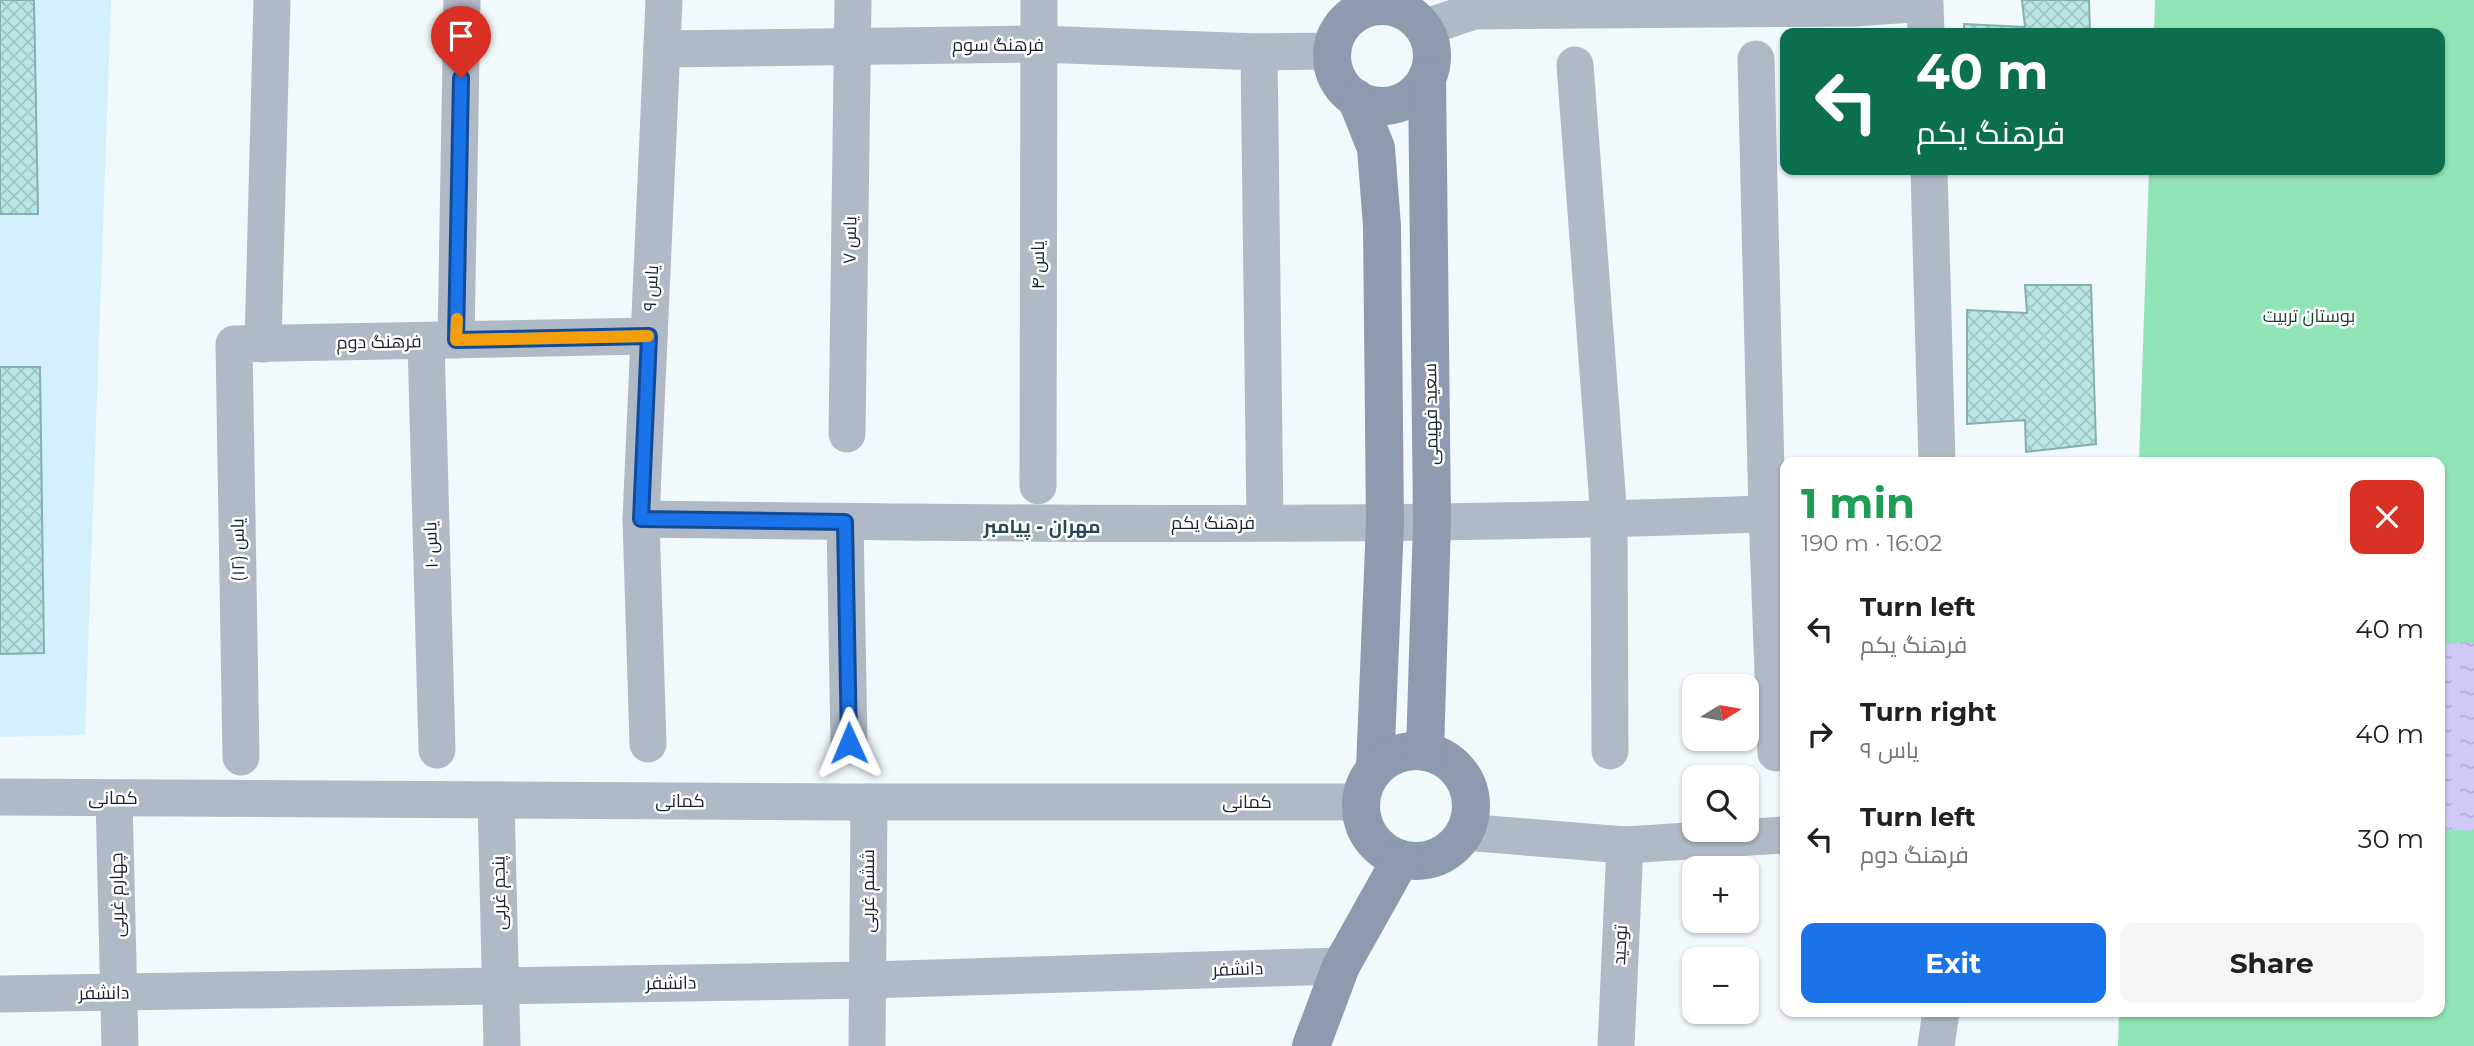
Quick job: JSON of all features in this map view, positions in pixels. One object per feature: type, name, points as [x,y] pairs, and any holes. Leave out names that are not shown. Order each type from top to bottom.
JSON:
[{"type":"main road","points":[[1383,5],[1398,8],[1412,16],[1424,28],[1431,44],[1432,61],[1427,77],[1418,91],[1404,101],[1388,106],[1371,105],[1344,88],[1335,74],[1334,41],[1341,27],[1352,15],[1383,5]]},
{"type":"main road","name":"سعید فهیمی","points":[[1425,752],[1432,522],[1427,77]]},
{"type":"main road","points":[[1356,98],[1376,148],[1382,226],[1385,522],[1368,785],[1362,821],[1371,838],[1384,852],[1420,862],[1438,857],[1453,847],[1464,832],[1470,816],[1470,798],[1465,782],[1456,768],[1442,757],[1425,752],[1407,752],[1390,757],[1368,785]]},
{"type":"main road","points":[[1311,1046],[1341,966],[1402,859]]},
{"type":"street","name":"یاس (۱۲)","points":[[241,757],[249,344],[272,0]]},
{"type":"street","name":"یاس ۱۰","points":[[437,750],[441,340],[463,0]]},
{"type":"street","name":"یاس ۹","points":[[648,744],[641,519],[664,0]]},
{"type":"street","name":"یاس ۷","points":[[846,434],[853,0]]},
{"type":"street","name":"یاس ۴","points":[[1038,0],[1038,486]]},
{"type":"street","points":[[1424,28],[1474,6],[1855,4],[1925,18]]},
{"type":"street","name":"فرهنگ سوم","points":[[662,49],[1038,44],[1259,52],[1333,51]]},
{"type":"street","points":[[1259,52],[1265,523]]},
{"type":"street","points":[[1756,59],[1776,513],[1776,753]]},
{"type":"street","points":[[1575,65],[1609,518],[1610,751]]},
{"type":"street","points":[[1929,175],[1937,457]]},
{"type":"street","name":"فرهنگ دوم","points":[[249,344],[649,336]]},
{"type":"street","name":"فرهنگ یکم","points":[[641,519],[1036,524],[1265,523],[1432,522],[1776,513]]},
{"type":"street","points":[[845,522],[849,743]]},
{"type":"street","name":"کمانی","points":[[0,797],[869,802],[1368,785]]},
{"type":"street","name":"چهارم غربی","points":[[114,798],[120,1046]]},
{"type":"street","name":"پنجم غربی","points":[[496,800],[502,1046]]},
{"type":"street","name":"ششم غربی","points":[[867,1046],[869,802]]},
{"type":"street","points":[[1464,832],[1625,845],[1780,835]]},
{"type":"street","name":"توحید","points":[[1616,1046],[1625,845]]},
{"type":"street","name":"دانشفر","points":[[0,995],[867,980],[1341,966]]},
{"type":"street","points":[[1936,1046],[1940,1017]]},
{"type":"shaded area","points":[[0,0],[111,0],[85,735],[0,737]]},
{"type":"green space","name":"بوستان تربیت","points":[[2155,0],[2474,0],[2474,1046],[2118,1046],[2119,1017],[2445,1017],[2445,457],[2139,457],[2149,175],[2445,175],[2445,28],[2154,28]]},
{"type":"water","points":[[2445,644],[2474,644],[2474,829],[2466,831],[2445,829]]},
{"type":"building","points":[[0,0],[34,0],[38,214],[0,214]]},
{"type":"building","points":[[2022,0],[2089,0],[2090,28],[1964,28],[1964,24],[2025,27]]},
{"type":"building","points":[[2025,285],[2091,285],[2096,444],[2026,452],[2025,420],[1967,424],[1967,310],[2027,313]]},
{"type":"building","points":[[0,367],[40,367],[44,653],[0,654]]},
{"type":"slow traffic","points":[[457,319],[456,340],[648,336]]},
{"type":"district","name":"مهران - پیامبر","points":[[1042,526]]},
{"type":"route","points":[[461,78],[456,340],[649,336],[641,519],[845,522],[849,743]]}]
